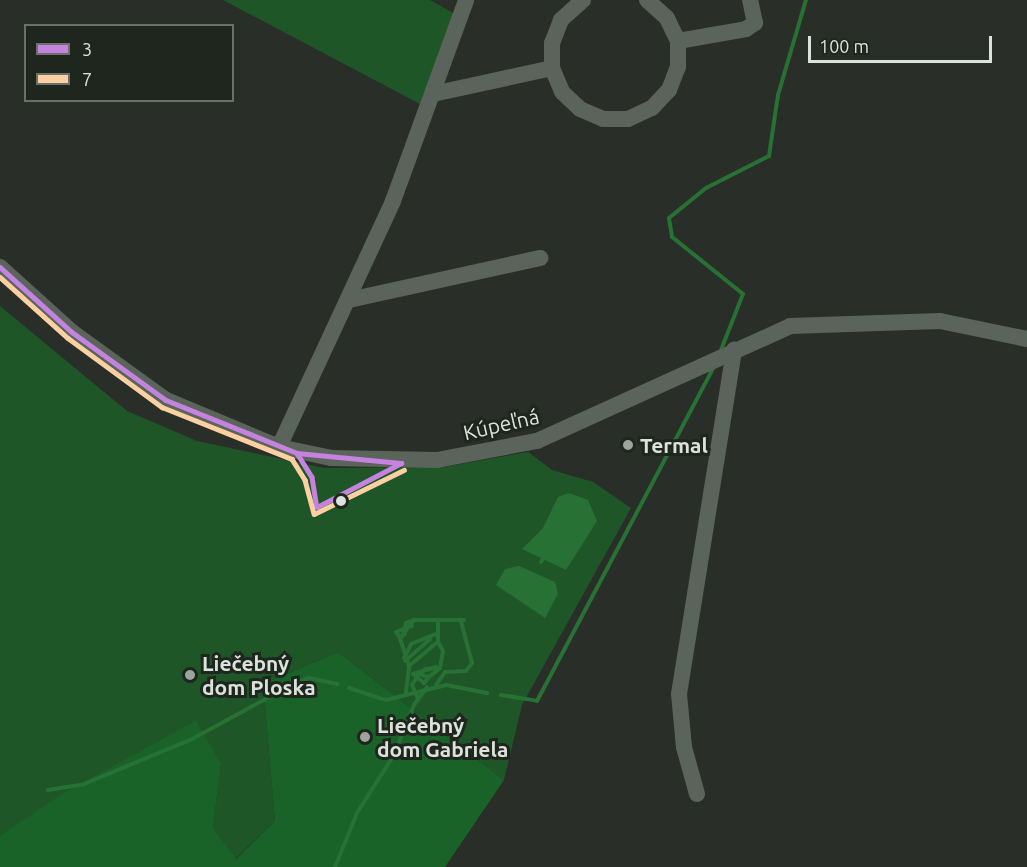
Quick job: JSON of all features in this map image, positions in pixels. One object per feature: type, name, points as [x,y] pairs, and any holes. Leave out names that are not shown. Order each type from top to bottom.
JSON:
[{"type":"street","points":[[279,447],[349,300],[433,94],[466,0]]},
{"type":"street","points":[[583,0],[561,20],[552,43],[552,68],[562,92],[580,110],[603,119],[628,118],[652,108],[669,90],[678,66],[678,41],[668,18],[647,0]]},
{"type":"street","points":[[678,41],[746,29],[755,23],[750,0]]},
{"type":"street","points":[[433,94],[552,68]]},
{"type":"street","points":[[349,300],[540,258]]},
{"type":"street","name":"Kúpeľná","points":[[0,267],[72,332],[166,400],[297,453],[401,463],[486,453],[537,441],[606,413],[765,333],[819,323],[940,321],[1027,339]]},
{"type":"street","points":[[697,794],[684,747],[679,694],[734,349]]},
{"type":"shaded area","points":[[223,0],[430,0],[455,14],[420,104]]},
{"type":"shaded area","points":[[0,306],[127,411],[197,441],[324,468],[444,467],[528,452],[552,470],[593,482],[631,508],[522,705],[504,780],[338,652],[263,684],[275,821],[235,859],[213,828],[221,764],[0,836]]},
{"type":"shaded area","points":[[569,493],[588,500],[597,521],[566,570],[522,549],[543,528],[558,497]]},
{"type":"shaded area","points":[[519,566],[555,582],[558,594],[545,618],[496,585],[505,569]]},
{"type":"shaded area","points":[[338,652],[504,780],[445,867],[0,867],[0,836],[62,794],[196,721],[221,764],[213,828],[236,859],[275,821],[263,684]]},
{"type":"waterway","points":[[721,350],[743,294],[672,237],[669,218],[706,188],[769,156],[778,95],[806,0]]},
{"type":"waterway","points":[[501,695],[537,701],[715,365]]},
{"type":"waterway","points":[[541,562],[544,557]]},
{"type":"waterway","points":[[404,632],[406,623],[414,620]]},
{"type":"waterway","points":[[406,692],[409,666],[400,638],[414,620],[464,620]]},
{"type":"waterway","points":[[436,685],[445,672],[466,671],[472,663],[461,621]]},
{"type":"waterway","points":[[409,666],[438,642],[438,623]]},
{"type":"waterway","points":[[405,634],[400,638],[396,632],[412,626]]},
{"type":"waterway","points":[[404,658],[411,644],[436,634]]},
{"type":"waterway","points":[[405,661],[430,639]]},
{"type":"waterway","points":[[425,669],[440,668],[443,651],[438,642]]},
{"type":"waterway","points":[[429,677],[424,683],[413,674],[436,667]]},
{"type":"waterway","points":[[418,699],[412,685],[419,674],[429,677],[440,668]]},
{"type":"waterway","points":[[48,790],[84,784],[192,739],[295,683],[309,678],[337,684]]},
{"type":"waterway","points":[[349,688],[386,700],[446,685],[487,693]]},
{"type":"waterway","points":[[335,867],[357,813],[394,755],[414,705],[427,687]]},
{"type":"transit line","name":"3","points":[[0,267],[72,332],[166,400],[297,453],[401,463]]},
{"type":"transit line","name":"7","points":[[0,277],[68,338],[162,407],[292,459],[305,480],[314,514],[404,470]]},
{"type":"transit line","name":"3","points":[[297,453],[312,477],[317,507],[401,463]]},
{"type":"place","name":"Termal","points":[[628,445]]},
{"type":"place","name":"Liečebný dom Ploska","points":[[190,675]]},
{"type":"place","name":"Liečebný dom Gabriela","points":[[365,737]]}]
